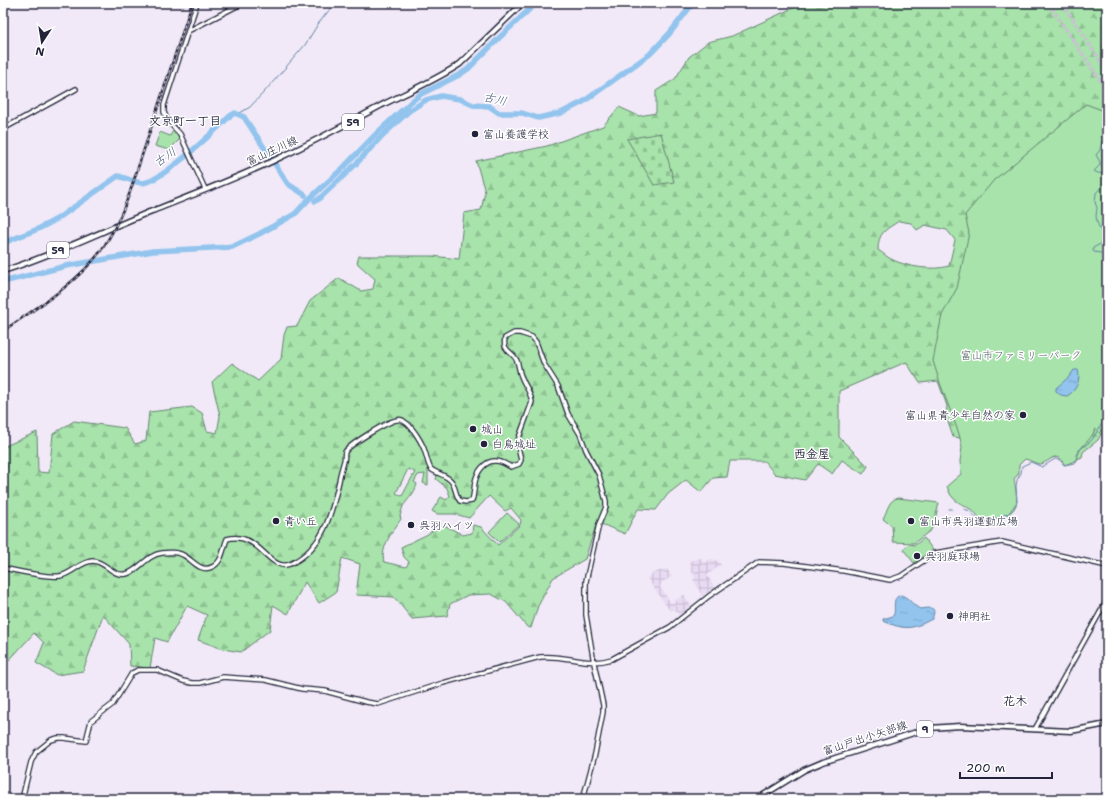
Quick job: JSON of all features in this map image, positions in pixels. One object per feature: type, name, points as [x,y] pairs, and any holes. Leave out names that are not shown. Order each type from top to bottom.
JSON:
[{"type":"main road","name":"富山庄川線","points":[[3,271],[30,262],[270,163],[319,140],[448,72],[469,55],[523,3]]},
{"type":"main road","name":"富山戸出小矢部線","points":[[757,799],[804,770],[823,762],[929,728],[960,726],[1071,731],[1107,724]]},
{"type":"street","points":[[198,3],[164,105],[164,112],[167,120],[180,134],[205,189]]},
{"type":"street","points":[[188,31],[243,3]]},
{"type":"street","points":[[3,129],[76,89]]},
{"type":"street","points":[[3,568],[61,576],[84,563],[94,561],[102,563],[118,574],[125,574],[148,559],[163,552],[182,554],[199,567],[208,568],[212,567],[220,560],[227,539],[238,537],[250,540],[260,547],[276,563],[285,566],[292,563],[307,552],[322,535],[332,509],[346,452],[359,440],[384,425],[397,420],[403,420],[408,425],[422,445],[431,468],[452,481],[457,497],[460,501],[472,501],[477,473],[482,467],[489,462],[495,461],[502,462],[511,467],[519,464],[521,460],[517,443],[532,402],[530,391],[521,376],[518,362],[515,357],[505,348],[504,343],[505,338],[514,333],[532,337],[536,342],[544,364],[558,386],[568,414],[580,434],[586,450],[599,475],[606,501],[606,507],[599,524],[586,581],[586,615],[603,712],[584,799]]},
{"type":"street","points":[[22,799],[31,762],[36,752],[51,740],[58,738],[86,741],[91,721],[113,704],[132,673],[138,670],[157,670],[183,681],[192,683],[200,683],[223,677],[266,680],[302,689],[325,691],[378,704],[443,683],[540,657],[554,656],[594,663],[612,659],[670,627],[709,596],[759,562],[784,563],[844,571],[890,580],[898,577],[935,553],[1002,542],[1107,566]]},
{"type":"street","points":[[1035,730],[1107,600]]},
{"type":"shaded area","points":[[701,558],[704,563],[711,559],[718,561],[721,565],[707,575],[715,588],[702,596],[693,579],[695,578],[689,561]]},
{"type":"shaded area","points":[[667,569],[672,577],[662,582],[660,587],[671,603],[684,595],[691,606],[679,615],[674,609],[670,611],[647,578],[653,573]]},
{"type":"green space","points":[[804,3],[1107,3],[1107,209],[1103,430],[1098,440],[1083,452],[1082,457],[1070,462],[1057,457],[1046,459],[953,437],[946,416],[947,406],[938,381],[920,383],[906,362],[839,391],[839,437],[868,466],[863,474],[842,460],[832,474],[818,464],[805,480],[775,474],[764,461],[730,461],[727,477],[713,478],[701,492],[686,480],[668,494],[656,510],[638,509],[625,534],[597,522],[585,559],[553,578],[538,606],[531,628],[527,627],[506,602],[491,594],[468,595],[450,604],[447,616],[412,619],[394,597],[356,595],[360,564],[342,558],[336,592],[319,603],[305,582],[288,614],[273,605],[270,630],[241,652],[223,649],[198,640],[207,615],[187,606],[167,642],[155,638],[150,668],[130,666],[129,644],[103,615],[83,671],[57,675],[36,663],[44,643],[34,633],[3,667],[3,447],[37,432],[38,472],[49,473],[53,434],[74,421],[125,428],[135,444],[146,441],[149,412],[192,407],[202,413],[207,431],[217,433],[220,416],[212,382],[232,363],[258,381],[281,359],[284,335],[287,327],[297,326],[310,301],[339,278],[361,291],[373,289],[375,279],[357,263],[359,256],[432,256],[459,259],[464,213],[481,210],[485,192],[476,161],[547,146],[603,126],[619,107],[639,116],[656,113],[656,91],[675,79],[689,57],[708,42],[732,36]],"holes":[[[899,221],[911,223],[917,230],[925,225],[947,230],[955,240],[949,266],[928,268],[906,265],[889,258],[878,250],[879,240],[883,232]],[[408,469],[415,472],[402,496],[396,493]],[[428,469],[437,476],[436,479],[447,488],[450,496],[446,500],[441,497],[432,511],[437,514],[455,514],[469,518],[489,496],[505,511],[511,508],[521,520],[520,525],[498,545],[481,527],[473,525],[472,533],[463,535],[446,526],[436,528],[428,534],[401,547],[404,557],[409,562],[406,567],[384,562],[383,556],[386,545],[401,519],[400,516],[403,506],[415,490],[417,484],[414,482],[418,475],[425,474],[423,483],[428,485]]]},
{"type":"green space","name":"富山市ファミリーパーク","points":[[1086,104],[1107,112],[1107,439],[1095,429],[1091,437],[1080,450],[1077,460],[1065,465],[1060,458],[1054,457],[1040,464],[1025,459],[1019,465],[1019,473],[1014,479],[1017,499],[1014,509],[1007,515],[983,522],[972,510],[953,498],[947,486],[961,474],[960,461],[962,447],[959,434],[933,361],[942,315],[957,288],[969,233],[965,215],[994,180]]},
{"type":"green space","points":[[173,131],[180,139],[169,150],[155,146],[160,132],[170,136]]},
{"type":"green space","points":[[661,133],[674,182],[654,185],[627,139]]},
{"type":"green space","name":"富山市呉羽運動広場","points":[[898,498],[939,503],[931,530],[914,543],[893,542],[892,526],[883,519],[890,503]]},
{"type":"green space","points":[[507,513],[519,524],[499,542],[489,532]]},
{"type":"green space","name":"呉羽庭球場","points":[[924,538],[933,550],[914,563],[903,549],[909,544],[915,545]]},
{"type":"water","points":[[1074,370],[1078,370],[1079,374],[1077,385],[1067,396],[1061,395],[1056,391],[1056,388],[1069,377]]},
{"type":"water","points":[[901,595],[920,609],[932,608],[934,615],[932,619],[908,628],[883,621],[883,619],[893,616],[895,601],[898,596]]},
{"type":"waterway","points":[[238,114],[250,107],[266,90],[305,45],[318,24],[335,3]]},
{"type":"waterway","points":[[3,282],[66,266],[153,251],[232,247],[259,234],[295,214],[378,132],[412,101],[421,94],[468,69],[536,3]]},
{"type":"waterway","name":"古川","points":[[315,201],[319,199],[357,163],[382,136],[409,111],[426,100],[441,96],[460,99],[473,105],[489,106],[499,113],[522,113],[538,118],[561,113],[583,102],[650,54],[670,33],[693,3]]},
{"type":"waterway","name":"古川","points":[[3,243],[38,229],[57,219],[118,176],[142,183],[151,181],[188,155],[235,113],[244,117],[288,184],[305,195]]},
{"type":"waterway","points":[[1101,137],[1107,131]]},
{"type":"waterway","points":[[1102,141],[1100,150],[1096,155],[1100,165],[1094,171],[1107,176],[1104,184],[1096,193],[1095,202],[1097,208],[1097,222],[1104,238],[1102,243],[1093,248],[1093,250],[1094,252],[1107,254]]},
{"type":"waterway","points":[[964,509],[970,511],[981,523],[985,523],[1009,513],[1017,502],[1016,486],[1022,466],[1031,462],[1042,467],[1055,459],[1060,460],[1064,465],[1075,463],[1077,460],[1076,455],[1078,451],[1092,440],[1101,425],[1107,419]]},
{"type":"tunnel","points":[[1048,3],[1107,90]]},
{"type":"tunnel","points":[[1062,3],[1107,71]]},
{"type":"railway","points":[[3,331],[42,305],[79,275],[100,252],[109,238],[130,192],[192,3]]},
{"type":"place","name":"富山養護学校","points":[[475,134]]},
{"type":"place","name":"富山県青少年自然の家","points":[[1023,415]]},
{"type":"place","name":"城山","points":[[473,429]]},
{"type":"place","name":"白鳥城址","points":[[484,444]]},
{"type":"place","name":"青い丘","points":[[276,521]]},
{"type":"place","name":"富山市呉羽運動広場","points":[[911,521]]},
{"type":"place","name":"呉羽ハイツ","points":[[411,525]]},
{"type":"place","name":"呉羽庭球場","points":[[917,556]]},
{"type":"place","name":"神明社","points":[[950,616]]},
{"type":"district","name":"文京町一丁目","points":[[185,121]]},
{"type":"district","name":"西金屋","points":[[812,454]]},
{"type":"district","name":"花木","points":[[1015,701]]}]
